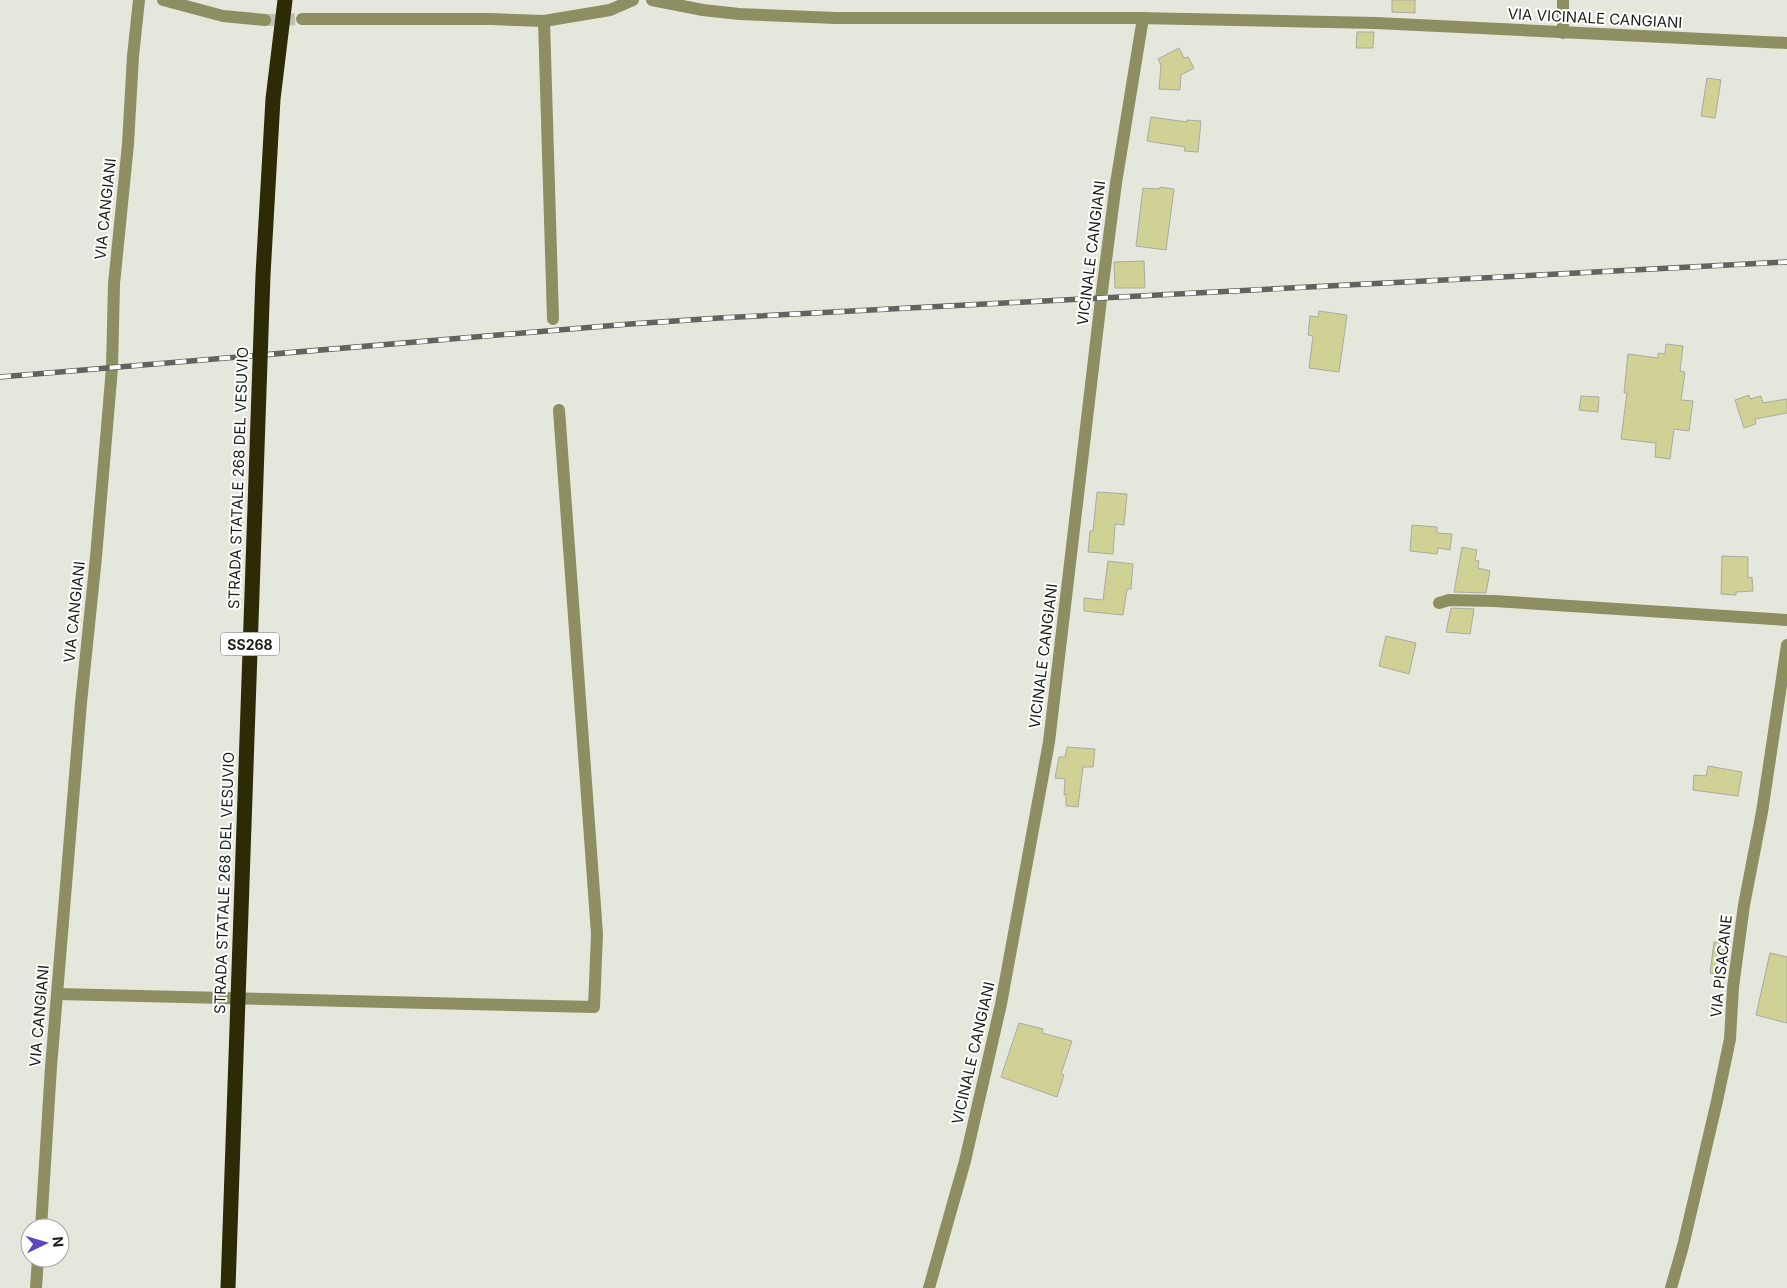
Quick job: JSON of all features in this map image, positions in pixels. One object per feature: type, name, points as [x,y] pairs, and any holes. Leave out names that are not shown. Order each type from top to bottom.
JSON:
[{"type":"highway","name":"STRADA STATALE 268 DEL VESUVIO","points":[[228,1288],[263,275],[273,99],[285,0]]},
{"type":"street","name":"VIA CANGIANI","points":[[42,1218],[50,1067],[81,703],[96,557],[110,387],[114,284],[128,144],[133,56],[139,0]]},
{"type":"street","points":[[163,0],[223,16],[265,20]]},
{"type":"street","points":[[302,19],[490,19],[544,21],[610,10],[633,0]]},
{"type":"street","name":"VIA VICINALE CANGIANI","points":[[652,0],[703,10],[740,14],[836,18],[1142,18],[1376,23],[1787,42]]},
{"type":"street","points":[[1563,0],[1563,32]]},
{"type":"street","name":"VICINALE CANGIANI","points":[[929,1288],[965,1161],[1001,1004],[1049,742],[1101,298],[1116,183],[1142,18]]},
{"type":"street","points":[[544,21],[553,319]]},
{"type":"street","points":[[57,994],[594,1007],[598,934],[559,410]]},
{"type":"street","points":[[1439,603],[1449,600],[1494,600],[1787,620]]},
{"type":"street","name":"VIA PISACANE","points":[[1671,1288],[1713,1120],[1730,1039],[1733,987],[1744,905],[1762,812],[1787,645]]},
{"type":"street","points":[[36,1288],[37,1268]]},
{"type":"building","points":[[1392,0],[1415,0],[1415,13],[1392,12]]},
{"type":"building","points":[[1357,32],[1374,32],[1373,48],[1356,48]]},
{"type":"building","points":[[1179,48],[1184,58],[1188,57],[1194,68],[1181,75],[1180,90],[1159,89],[1161,65],[1158,59]]},
{"type":"building","points":[[1707,78],[1721,80],[1715,118],[1701,116]]},
{"type":"building","points":[[1151,117],[1187,122],[1187,120],[1201,121],[1198,152],[1184,151],[1185,147],[1147,141]]},
{"type":"building","points":[[1160,187],[1174,189],[1166,250],[1136,246],[1143,188],[1159,189]]},
{"type":"building","points":[[1144,261],[1145,288],[1115,288],[1114,262]]},
{"type":"building","points":[[1319,311],[1347,315],[1339,372],[1309,368],[1313,336],[1308,335],[1310,316],[1318,317]]},
{"type":"building","points":[[1666,344],[1683,346],[1680,371],[1685,372],[1681,400],[1693,401],[1689,431],[1674,429],[1670,459],[1655,457],[1656,443],[1621,439],[1627,393],[1624,393],[1628,354],[1658,358],[1658,353],[1665,354]]},
{"type":"building","points":[[1749,395],[1750,399],[1761,396],[1763,403],[1787,399],[1787,413],[1755,419],[1756,424],[1744,428],[1735,400]]},
{"type":"building","points":[[1581,396],[1599,397],[1598,412],[1579,410]]},
{"type":"building","points":[[1097,492],[1127,494],[1124,525],[1115,524],[1113,554],[1088,552],[1090,531],[1093,531]]},
{"type":"building","points":[[1412,525],[1437,527],[1437,533],[1452,534],[1450,550],[1438,548],[1437,554],[1410,551]]},
{"type":"building","points":[[1462,547],[1477,550],[1475,560],[1479,561],[1478,568],[1490,571],[1486,593],[1454,592]]},
{"type":"building","points":[[1722,556],[1748,557],[1748,578],[1752,577],[1753,591],[1736,592],[1736,595],[1721,594]]},
{"type":"building","points":[[1108,561],[1133,564],[1131,589],[1127,589],[1123,615],[1084,611],[1084,598],[1103,600]]},
{"type":"building","points":[[1451,608],[1474,609],[1470,634],[1446,632]]},
{"type":"building","points":[[1386,636],[1416,643],[1409,674],[1379,666]]},
{"type":"building","points":[[1067,747],[1095,749],[1093,767],[1083,767],[1078,807],[1066,806],[1066,794],[1064,795],[1065,779],[1055,778],[1059,757],[1065,757]]},
{"type":"building","points":[[1708,766],[1742,772],[1738,796],[1693,790],[1694,775],[1706,776]]},
{"type":"building","points":[[1714,942],[1730,942],[1726,975],[1710,973]]},
{"type":"building","points":[[1770,953],[1787,957],[1787,1023],[1756,1015]]},
{"type":"building","points":[[1019,1023],[1043,1029],[1042,1033],[1072,1041],[1061,1074],[1064,1075],[1057,1097],[1001,1077]]},
{"type":"tunnel","points":[[265,20],[302,19]]},
{"type":"railway","points":[[0,377],[719,318],[1787,262]]}]
